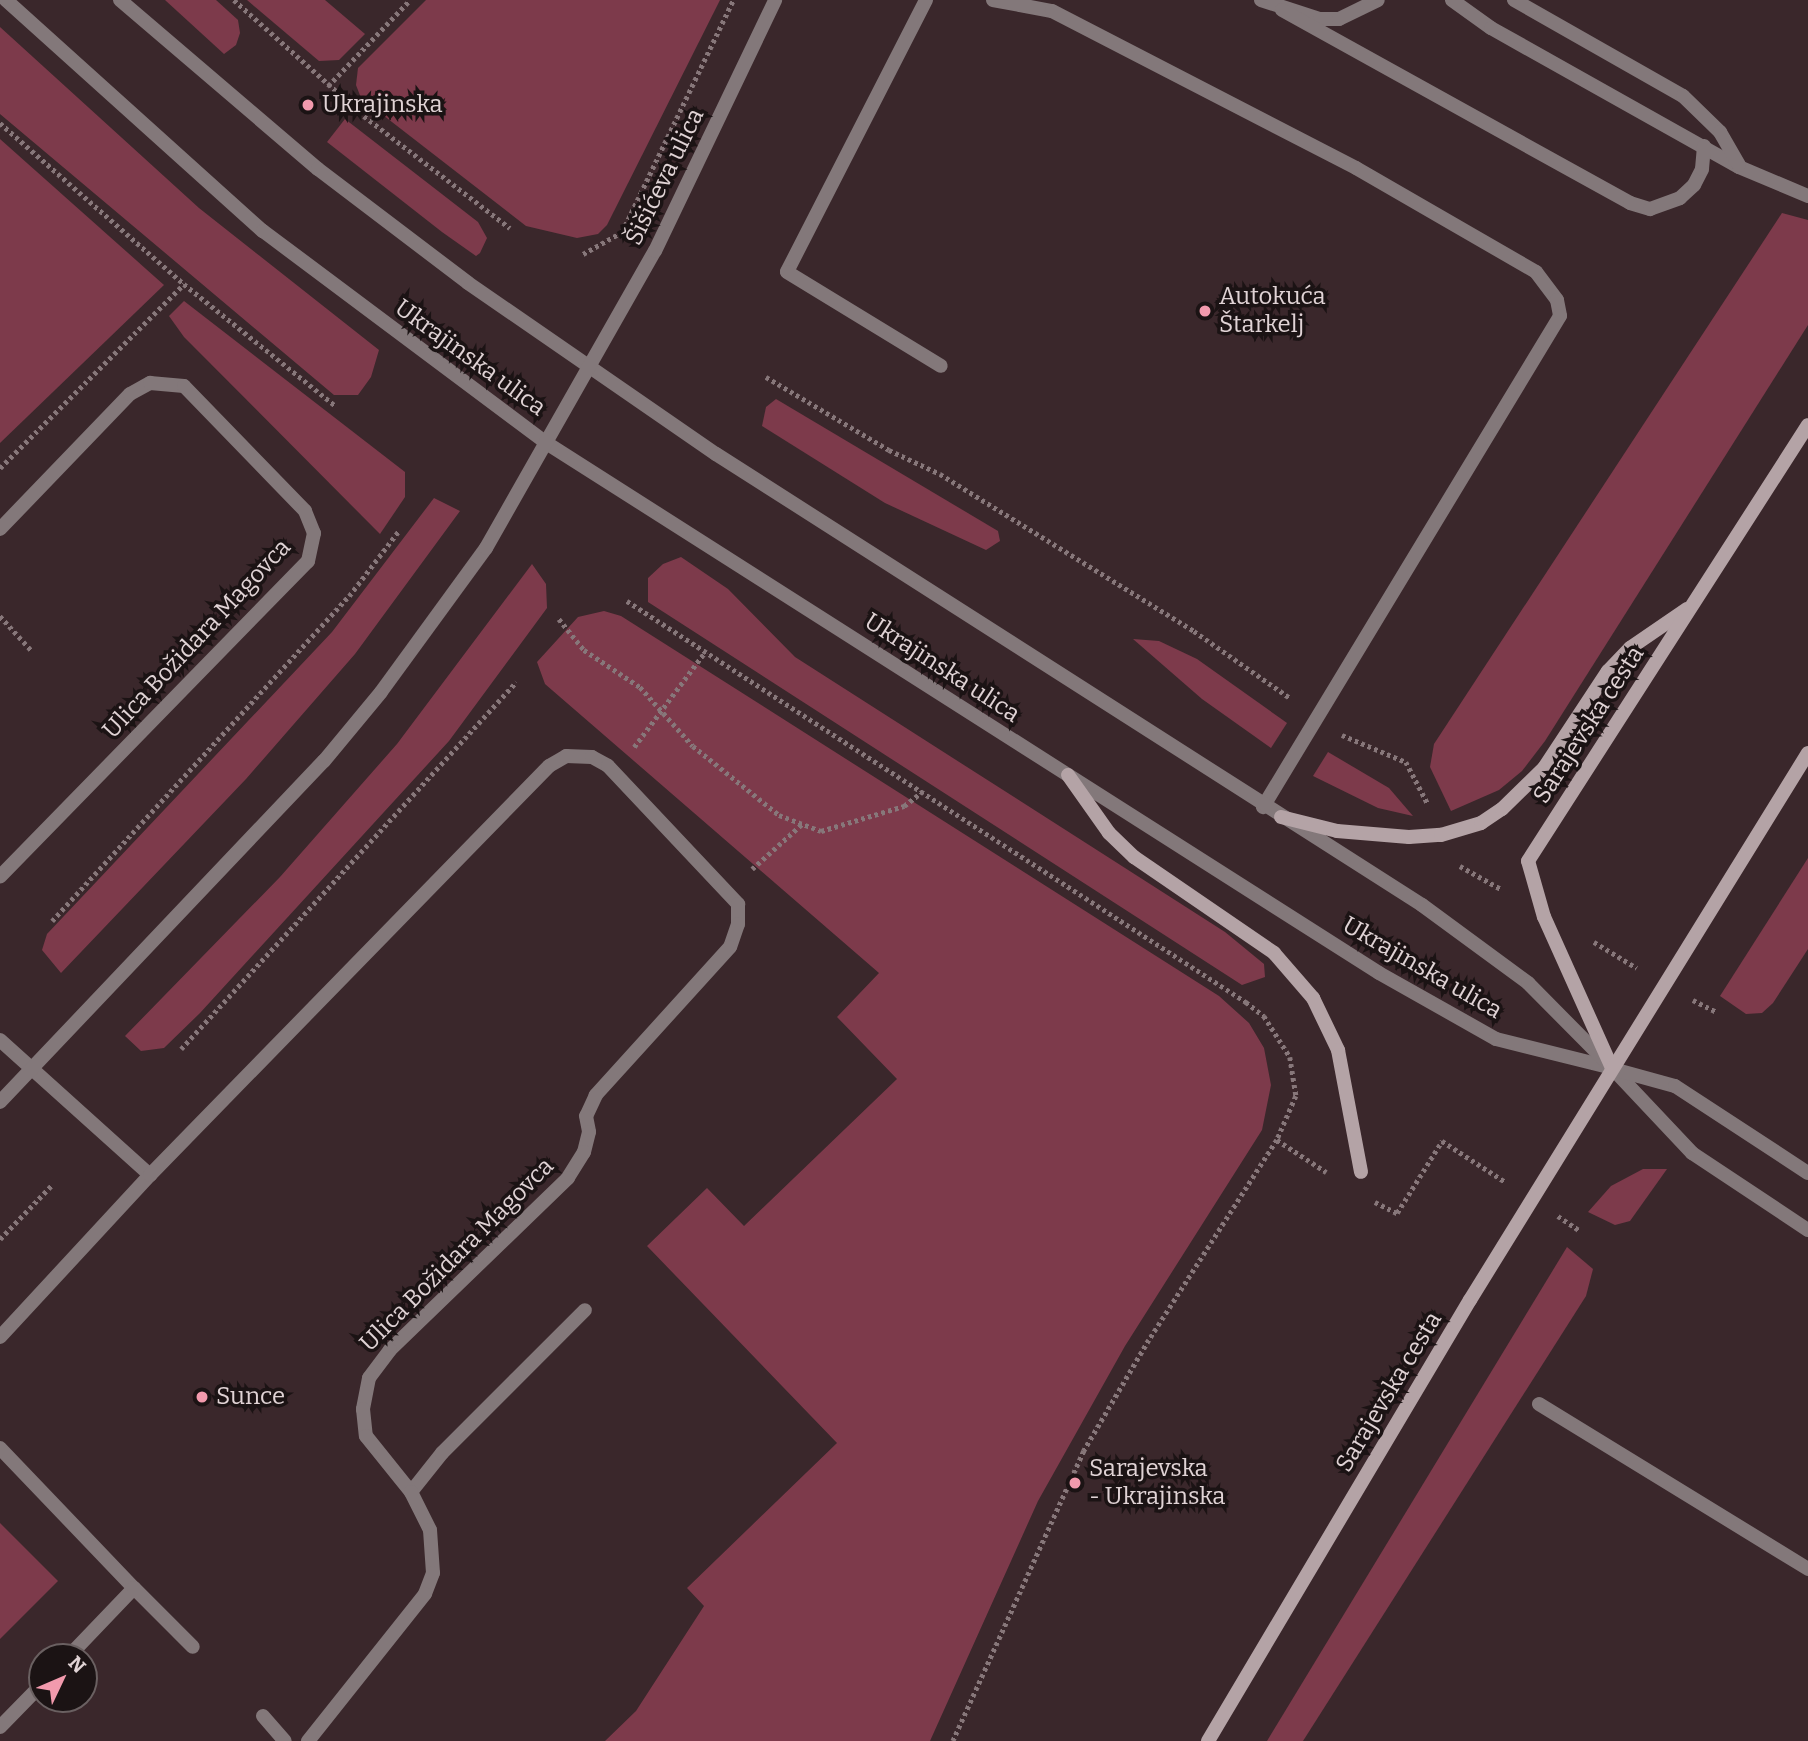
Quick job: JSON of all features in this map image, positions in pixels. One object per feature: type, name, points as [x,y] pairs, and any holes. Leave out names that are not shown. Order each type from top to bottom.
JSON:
[{"type":"main road","name":"Sarajevska cesta","points":[[1612,1068],[1544,917],[1528,861],[1808,425]]},
{"type":"main road","points":[[1281,817],[1337,831],[1409,837],[1441,835],[1481,823],[1502,809],[1544,768],[1608,671],[1630,648],[1692,607]]},
{"type":"main road","name":"Sarajevska cesta","points":[[1208,1741],[1532,1199],[1694,933],[1808,753]]},
{"type":"main road","points":[[1068,775],[1109,833],[1134,857],[1274,953],[1312,998],[1338,1050],[1361,1172]]},
{"type":"street","name":"Ukrajinska ulica","points":[[6,0],[263,231],[548,444],[1378,973],[1496,1039],[1612,1068]]},
{"type":"street","name":"Ukrajinska ulica","points":[[120,0],[318,169],[589,370],[1263,807],[1422,905],[1528,983],[1612,1068]]},
{"type":"street","name":"Šišićeva ulica","points":[[548,444],[655,251],[775,0]]},
{"type":"street","points":[[926,0],[786,272],[942,366]]},
{"type":"street","points":[[993,0],[1052,11],[1356,168],[1536,272],[1557,300],[1560,316],[1263,807]]},
{"type":"street","points":[[1261,0],[1630,203],[1650,208],[1680,198],[1695,185],[1702,169],[1703,146]]},
{"type":"street","points":[[1282,10],[1339,19],[1378,0]]},
{"type":"street","points":[[1452,0],[1491,28],[1740,167],[1808,196]]},
{"type":"street","points":[[1514,0],[1684,96],[1720,132],[1740,167]]},
{"type":"street","name":"Ulica Božidara Magovca","points":[[0,529],[130,394],[150,383],[184,386],[305,511],[314,533],[308,561],[0,877]]},
{"type":"street","points":[[0,1102],[231,861],[373,702],[504,522],[548,444]]},
{"type":"street","name":"Ulica Božidara Magovca","points":[[0,1337],[150,1175],[549,766],[566,756],[592,757],[608,766],[738,904],[738,924],[730,947],[596,1096],[586,1116],[589,1132],[584,1152],[568,1178],[390,1350],[369,1378],[363,1409],[366,1436],[411,1492],[430,1530],[433,1573],[425,1594],[308,1741]]},
{"type":"street","points":[[0,1040],[150,1175]]},
{"type":"street","points":[[1612,1068],[1675,1086],[1808,1172]]},
{"type":"street","points":[[1612,1068],[1692,1153],[1808,1230]]},
{"type":"street","points":[[411,1492],[442,1453],[585,1310]]},
{"type":"street","points":[[1538,1404],[1808,1569]]},
{"type":"street","points":[[0,1448],[193,1647]]},
{"type":"street","points":[[81,1643],[134,1588]]},
{"type":"street","points":[[0,1727],[28,1698]]},
{"type":"street","points":[[263,1716],[285,1741]]},
{"type":"path","points":[[234,0],[328,86],[510,228]]},
{"type":"path","points":[[328,86],[410,0]]},
{"type":"path","points":[[583,254],[622,232],[733,0]]},
{"type":"path","points":[[0,123],[184,284],[336,406]]},
{"type":"path","points":[[0,468],[184,284]]},
{"type":"path","points":[[766,377],[889,450],[940,474],[1194,631],[1344,737],[1406,762],[1434,815]]},
{"type":"path","points":[[52,921],[349,596],[398,531]]},
{"type":"path","points":[[627,601],[1264,1016],[1290,1057],[1296,1096],[1277,1140],[1084,1451],[953,1741]]},
{"type":"path","points":[[0,616],[31,650]]},
{"type":"path","points":[[559,619],[584,650],[640,687],[728,778],[779,815],[821,831],[851,825],[904,806],[922,792]]},
{"type":"path","points":[[630,751],[705,652]]},
{"type":"path","points":[[180,1049],[516,682]]},
{"type":"path","points":[[746,875],[803,824]]},
{"type":"path","points":[[1449,866],[1462,866],[1479,875]]},
{"type":"path","points":[[1584,936],[1635,967]]},
{"type":"path","points":[[1277,1140],[1304,1158]]},
{"type":"path","points":[[1397,1213],[1442,1140],[1579,1230]]},
{"type":"path","points":[[0,1239],[51,1186]]},
{"type":"shaded area","points":[[165,0],[216,0],[238,20],[240,33],[236,45],[224,54]]},
{"type":"shaded area","points":[[247,0],[325,0],[365,34],[339,60],[319,61]]},
{"type":"shaded area","points":[[426,0],[720,0],[607,225],[598,234],[577,238],[526,226],[361,98],[356,85],[358,68]]},
{"type":"shaded area","points":[[0,27],[199,208],[379,350],[371,377],[358,395],[334,395],[0,114]]},
{"type":"shaded area","points":[[345,119],[478,222],[487,238],[480,253],[476,256],[442,232],[327,142]]},
{"type":"shaded area","points":[[0,139],[164,285],[0,443]]},
{"type":"shaded area","points":[[1782,213],[1808,220],[1808,325],[1545,741],[1522,771],[1499,790],[1451,811],[1430,767],[1434,744]]},
{"type":"shaded area","points":[[184,301],[405,472],[405,497],[380,534],[184,337],[169,316]]},
{"type":"shaded area","points":[[776,399],[998,531],[1000,541],[986,550],[885,503],[762,426],[766,407]]},
{"type":"shaded area","points":[[434,498],[460,511],[355,654],[246,779],[61,973],[42,950],[47,934],[332,632]]},
{"type":"shaded area","points":[[681,557],[728,589],[795,657],[1225,932],[1264,964],[1265,977],[1242,985],[648,602],[648,578],[663,564]]},
{"type":"shaded area","points":[[532,564],[546,584],[547,608],[449,741],[200,1013],[164,1048],[141,1051],[125,1036],[280,877],[397,744]]},
{"type":"shaded area","points":[[604,611],[621,616],[1219,996],[1249,1023],[1264,1048],[1271,1085],[1262,1130],[1125,1346],[1038,1501],[930,1741],[605,1741],[636,1711],[704,1606],[687,1588],[837,1443],[647,1246],[707,1188],[744,1226],[897,1079],[837,1017],[879,973],[545,684],[537,662],[578,617]]},
{"type":"shaded area","points":[[1133,639],[1159,641],[1197,659],[1287,723],[1271,748],[1202,699]]},
{"type":"shaded area","points":[[1328,752],[1389,788],[1413,816],[1378,808],[1313,776]]},
{"type":"shaded area","points":[[1808,858],[1808,949],[1773,1003],[1762,1013],[1746,1014],[1720,996]]},
{"type":"shaded area","points":[[1643,1169],[1667,1169],[1630,1221],[1615,1225],[1588,1212],[1611,1186]]},
{"type":"shaded area","points":[[1567,1247],[1593,1269],[1586,1296],[1303,1741],[1267,1741]]},
{"type":"shaded area","points":[[0,1523],[58,1581],[0,1639]]},
{"type":"place","name":"Ukrajinska","points":[[308,105]]},
{"type":"place","name":"Autokuća Štarkelj","points":[[1205,311]]},
{"type":"place","name":"Sunce","points":[[202,1397]]},
{"type":"place","name":"Sarajevska - Ukrajinska","points":[[1075,1483]]}]
